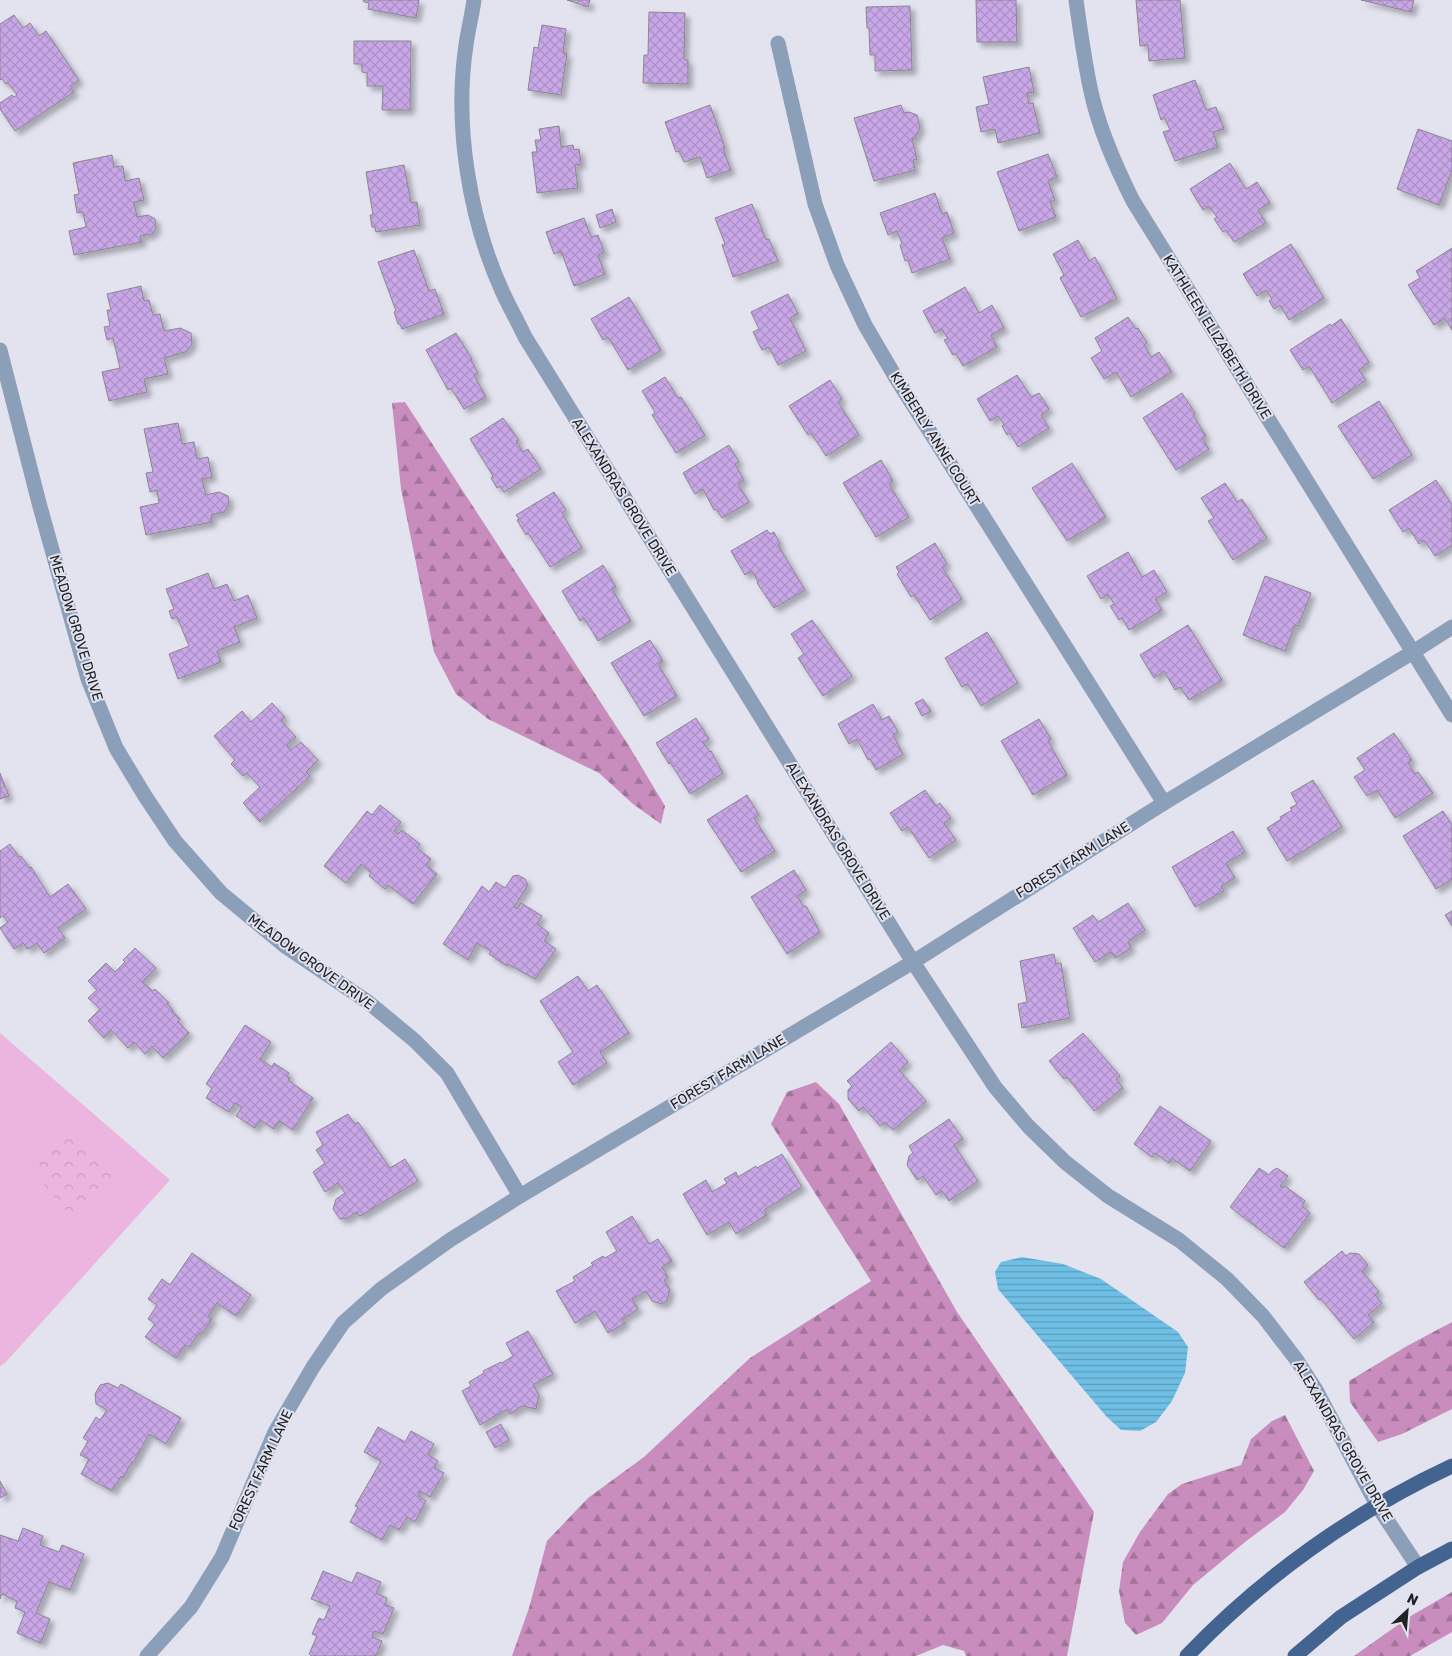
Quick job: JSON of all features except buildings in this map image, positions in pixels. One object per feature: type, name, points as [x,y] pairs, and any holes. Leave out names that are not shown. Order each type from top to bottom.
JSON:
[{"type":"main road","points":[[1187,1656],[1213,1628],[1313,1547],[1377,1505],[1452,1466]]},
{"type":"main road","points":[[1295,1656],[1341,1617],[1418,1567],[1452,1549]]},
{"type":"street","name":"ALEXANDRAS GROVE DRIVE","points":[[474,0],[465,54],[462,96],[464,147],[471,196],[484,245],[502,292],[525,337],[913,962],[995,1087],[1028,1126],[1065,1162],[1108,1196],[1185,1245],[1227,1279],[1263,1316],[1296,1359],[1316,1390],[1377,1505],[1418,1567]]},
{"type":"street","name":"KATHLEEN ELIZABETH DRIVE","points":[[1076,0],[1090,88],[1101,127],[1115,165],[1133,201],[1452,715]]},
{"type":"street","name":"KIMBERLY ANNE COURT","points":[[778,43],[815,204],[837,265],[865,325],[896,378],[1164,803]]},
{"type":"street","name":"MEADOW GROVE DRIVE","points":[[0,350],[39,502],[88,679],[116,748],[145,796],[175,841],[221,893],[285,946],[368,1002],[414,1040],[447,1074],[520,1196]]},
{"type":"street","name":"FOREST FARM LANE","points":[[147,1656],[190,1607],[222,1557],[275,1432],[313,1366],[343,1323],[381,1289],[450,1240],[520,1196],[913,962],[1164,803],[1452,627]]},
{"type":"green space","points":[[405,402],[629,746],[665,806],[661,824],[633,804],[599,773],[488,719],[456,694],[434,652],[401,489],[392,403]]},
{"type":"green space","points":[[0,1033],[170,1180],[5,1363],[0,1366]]},
{"type":"green space","points":[[816,1082],[839,1104],[957,1312],[1094,1512],[1067,1656],[966,1656],[964,1651],[943,1645],[916,1656],[512,1656],[529,1608],[547,1541],[588,1498],[644,1457],[750,1358],[871,1281],[771,1124],[787,1092]]},
{"type":"green space","points":[[71,1128],[116,1182],[74,1221],[30,1168]]},
{"type":"green space","points":[[1452,1322],[1452,1409],[1402,1434],[1378,1442],[1350,1402],[1349,1381],[1407,1346]]},
{"type":"green space","points":[[1285,1415],[1314,1471],[1303,1490],[1285,1512],[1193,1585],[1162,1623],[1136,1635],[1125,1623],[1119,1591],[1123,1562],[1140,1532],[1168,1494],[1182,1484],[1241,1465],[1251,1439],[1272,1421]]},
{"type":"green space","points":[[1452,1592],[1452,1632],[1410,1656],[1354,1656],[1409,1617]]},
{"type":"water","points":[[1022,1257],[1063,1264],[1101,1279],[1178,1332],[1188,1347],[1185,1373],[1172,1401],[1156,1422],[1140,1431],[1121,1430],[1106,1416],[998,1289],[995,1272],[1001,1262]]}]
